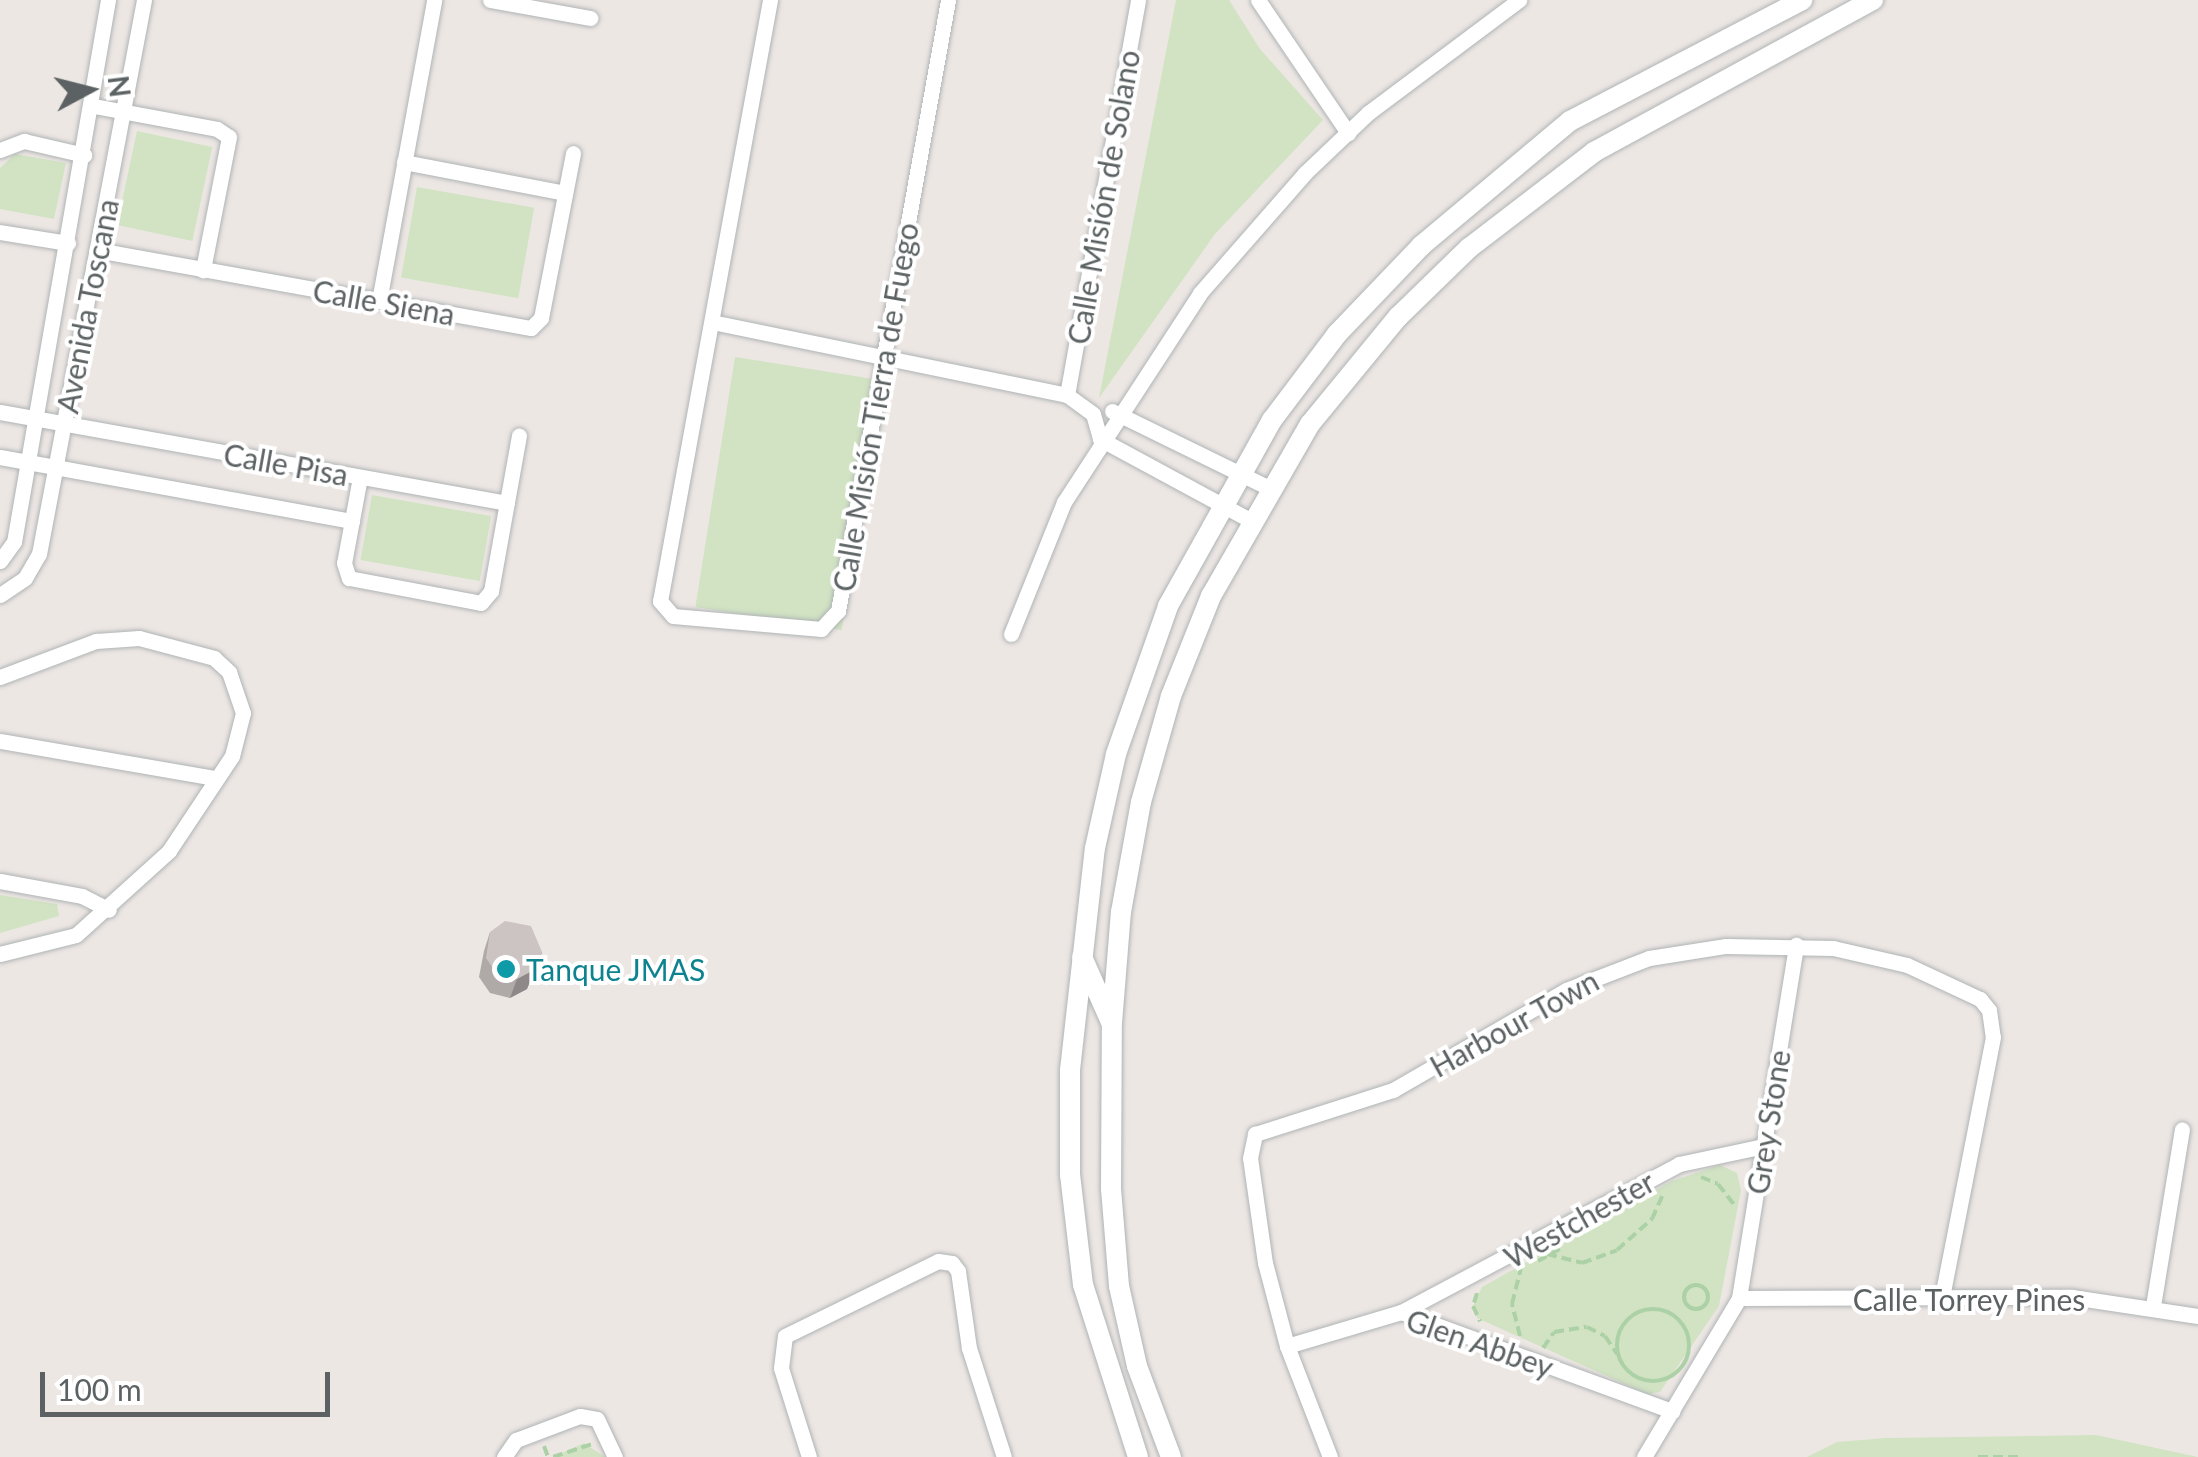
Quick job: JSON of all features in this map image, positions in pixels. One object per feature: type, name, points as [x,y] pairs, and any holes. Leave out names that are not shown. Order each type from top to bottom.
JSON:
[{"type":"main road","points":[[1138,1457],[1100,1353],[1076,1235],[1068,1122],[1080,950],[1095,848],[1133,697],[1168,606],[1238,472],[1337,334],[1477,195],[1597,105],[1802,0]]},
{"type":"main road","points":[[1172,1457],[1137,1366],[1119,1286],[1111,1189],[1112,1023],[1130,855],[1156,742],[1196,631],[1268,488],[1363,356],[1505,216],[1653,116],[1873,0]]},
{"type":"main road","points":[[1080,950],[1112,1023]]},
{"type":"street","name":"Avenida Toscana","points":[[0,561],[14,542],[94,106],[108,0]]},
{"type":"street","name":"Avenida Toscana","points":[[0,596],[25,578],[39,554],[144,0]]},
{"type":"street","points":[[378,301],[434,0]]},
{"type":"street","points":[[490,0],[590,18]]},
{"type":"street","name":"Calle Misión Tierra de Fuego","points":[[770,0],[660,591],[673,616],[821,629],[835,620],[948,0]]},
{"type":"street","name":"Calle Misión de Solano","points":[[1067,395],[1138,0]]},
{"type":"street","points":[[1258,0],[1348,133]]},
{"type":"street","points":[[1011,634],[1034,566],[1100,439],[1247,236],[1348,133],[1491,7],[1519,0]]},
{"type":"street","points":[[94,106],[217,129],[229,137],[204,270]]},
{"type":"street","points":[[0,150],[24,141],[84,155]]},
{"type":"street","name":"Calle Siena","points":[[97,250],[378,301],[538,325],[573,152]]},
{"type":"street","points":[[404,162],[565,193]]},
{"type":"street","points":[[0,232],[68,243]]},
{"type":"street","points":[[712,322],[885,354],[1067,395],[1093,414],[1100,439],[1250,520]]},
{"type":"street","points":[[1093,414],[1120,410],[1268,488]]},
{"type":"street","name":"Calle Pisa","points":[[0,412],[507,503]]},
{"type":"street","points":[[360,477],[344,563],[350,578],[481,603],[491,591],[519,436]]},
{"type":"street","name":"Calle Pisa","points":[[0,458],[352,521]]},
{"type":"street","points":[[0,677],[116,637],[214,658],[229,672],[243,712],[232,756],[169,851],[109,910],[56,944],[0,954]]},
{"type":"street","points":[[0,741],[214,778]]},
{"type":"street","points":[[0,881],[82,896],[109,910]]},
{"type":"street","name":"Grey Stone","points":[[1739,1298],[1796,945]]},
{"type":"street","name":"Harbour Town","points":[[1330,1457],[1287,1346],[1255,1205],[1255,1134],[1393,1090],[1566,990],[1618,967],[1711,948],[1796,945],[1908,965],[1980,998],[1990,1010],[1993,1037],[1942,1298]]},
{"type":"street","points":[[2153,1306],[2182,1130]]},
{"type":"street","name":"Westchester","points":[[1401,1312],[1545,1249],[1679,1164],[1764,1146]]},
{"type":"street","points":[[810,1457],[781,1368],[785,1336],[938,1261],[952,1263],[958,1272],[977,1379],[1004,1457]]},
{"type":"street","points":[[1644,1457],[1739,1298]]},
{"type":"street","name":"Calle Torrey Pines","points":[[1739,1298],[2072,1298],[2153,1306],[2198,1316]]},
{"type":"street","name":"Glen Abbey","points":[[1287,1346],[1401,1312],[1540,1353],[1672,1410]]},
{"type":"street","points":[[504,1457],[516,1440],[580,1416],[597,1419],[609,1454]]},
{"type":"path","points":[[1689,1173],[1708,1166]]},
{"type":"path","points":[[1683,1179],[1700,1176],[1718,1184],[1737,1210],[1739,1200]]},
{"type":"path","points":[[1545,1249],[1582,1263],[1618,1250],[1652,1219],[1672,1182],[1656,1191]]},
{"type":"path","points":[[1506,1276],[1545,1249],[1573,1242]]},
{"type":"path","points":[[1520,1336],[1512,1304],[1521,1269]]},
{"type":"path","points":[[1482,1287],[1474,1312],[1492,1328]]},
{"type":"path","points":[[1690,1287],[1704,1289],[1703,1307],[1686,1304],[1690,1287]]},
{"type":"path","points":[[1620,1360],[1623,1325],[1653,1308],[1683,1325],[1686,1359]]},
{"type":"path","points":[[1540,1353],[1554,1332],[1586,1327],[1606,1336],[1620,1360],[1648,1380],[1680,1369]]},
{"type":"path","points":[[1506,1332],[1520,1336],[1540,1353],[1562,1354]]},
{"type":"path","points":[[1667,1388],[1696,1344]]},
{"type":"path","points":[[1616,1377],[1647,1394]]},
{"type":"path","points":[[553,1457],[584,1443],[609,1454]]},
{"type":"path","points":[[1978,1457],[2022,1457]]},
{"type":"green space","points":[[1176,0],[1229,0],[1260,49],[1323,120],[1215,234],[1099,398]]},
{"type":"green space","points":[[137,131],[212,147],[192,241],[117,225]]},
{"type":"green space","points":[[15,154],[66,163],[54,219],[0,209],[0,168]]},
{"type":"green space","points":[[417,187],[534,208],[518,298],[401,278]]},
{"type":"green space","points":[[735,357],[881,380],[842,630],[695,607]]},
{"type":"green space","points":[[372,495],[491,516],[480,581],[361,560]]},
{"type":"green space","points":[[0,895],[57,904],[59,916],[0,933]]},
{"type":"green space","points":[[1720,1165],[1737,1173],[1741,1190],[1719,1306],[1660,1392],[1647,1394],[1477,1318],[1473,1306],[1482,1287],[1672,1181]]},
{"type":"green space","points":[[2096,1435],[2198,1457],[1807,1457],[1837,1442],[1886,1438]]},
{"type":"green space","points":[[584,1443],[605,1457],[553,1457]]},
{"type":"building","points":[[505,921],[531,926],[542,952],[534,970],[517,979],[497,974],[486,958],[490,932]]},
{"type":"place","name":"Tanque JMAS","points":[[506,969]]}]
